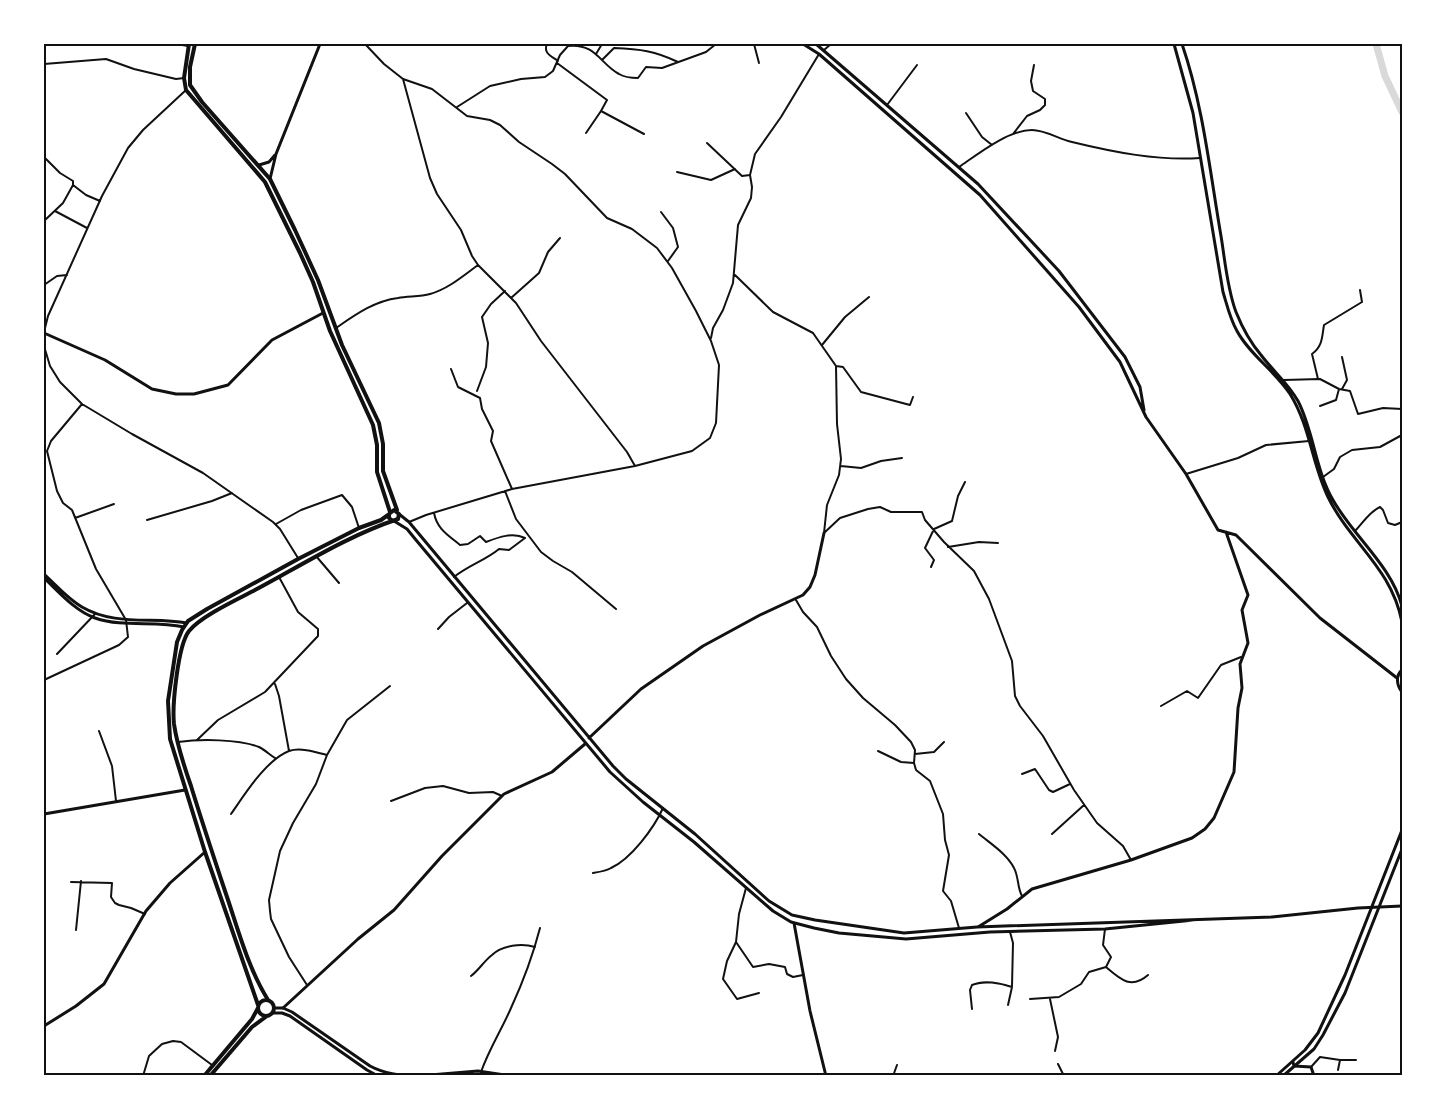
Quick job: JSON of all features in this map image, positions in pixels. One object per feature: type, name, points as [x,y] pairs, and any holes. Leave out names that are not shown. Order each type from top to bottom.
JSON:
[{"type":"highway","points":[[195,44],[189,78],[193,90],[270,179],[318,280],[335,329],[379,423],[383,444],[383,471],[398,513],[398,519],[363,532],[236,600],[199,622],[185,637],[173,704],[178,742],[206,836],[256,977],[268,1000],[272,1003],[271,1012],[252,1027],[210,1076]]},
{"type":"highway","points":[[188,45],[184,78],[186,90],[265,182],[308,272],[337,347],[374,425],[378,472],[389,518],[393,521]]},
{"type":"highway","points":[[271,1012],[262,1015],[258,1007],[205,852],[170,739],[167,713],[174,655],[179,635],[187,622],[298,559],[359,528],[381,520],[389,513],[398,513]]},
{"type":"highway","points":[[234,595],[236,600]]},
{"type":"highway","points":[[204,1076],[252,1019],[262,1001],[268,1000]]},
{"type":"street","points":[[176,44],[188,45]]},
{"type":"street","points":[[270,179],[276,154],[320,44]]},
{"type":"street","points":[[365,44],[403,79],[425,86],[467,116],[495,121],[519,142],[552,164],[607,218],[648,241],[668,261],[711,341],[719,365],[716,423],[710,438],[692,451],[635,466],[512,489],[409,522]]},
{"type":"street","points":[[547,44],[548,54],[606,99],[586,133]]},
{"type":"street","points":[[596,54],[602,44]]},
{"type":"street","points":[[457,107],[490,86],[521,79],[545,77],[553,71],[564,49],[568,46],[579,46],[603,59],[618,74],[636,78],[640,77],[646,67],[662,68],[706,52],[716,44]]},
{"type":"street","points":[[754,44],[759,63]]},
{"type":"street","points":[[803,44],[819,54],[989,205],[1079,307],[1112,350],[1128,377],[1146,417],[1186,474],[1218,530],[1236,535],[1320,618],[1384,669],[1392,672],[1397,678],[1402,698]]},
{"type":"street","points":[[816,44],[991,197],[1059,272],[1119,347],[1134,372],[1140,387],[1146,417]]},
{"type":"street","points":[[825,50],[831,44]]},
{"type":"street","points":[[1174,44],[1186,83],[1223,292],[1230,315],[1238,333],[1289,393],[1302,418],[1320,478],[1330,500],[1391,586],[1402,622]]},
{"type":"street","points":[[1182,44],[1195,90],[1233,301],[1252,344],[1284,380],[1297,400],[1332,499],[1390,578],[1400,595],[1402,606]]},
{"type":"street","points":[[603,59],[614,48],[651,51],[678,62]]},
{"type":"street","points":[[711,341],[711,333],[723,310],[734,274],[738,225],[753,193],[750,176],[755,154],[781,117],[819,54]]},
{"type":"street","points":[[44,64],[106,59],[134,69],[176,79],[184,78]]},
{"type":"street","points":[[887,105],[917,64]]},
{"type":"street","points":[[1013,134],[1027,116],[1040,111],[1045,105],[1044,99],[1033,92],[1031,81],[1034,64]]},
{"type":"street","points":[[403,79],[433,186],[461,230],[470,252],[478,265],[511,298],[541,341],[627,452],[635,466]]},
{"type":"street","points":[[186,90],[143,130],[128,148],[100,201],[48,316],[44,333],[118,367],[152,389],[176,394],[194,394],[228,385],[272,340],[323,312]]},
{"type":"street","points":[[601,111],[644,134]]},
{"type":"street","points":[[966,113],[982,137],[992,145]]},
{"type":"street","points":[[958,167],[1013,134],[1034,130],[1069,142],[1111,150],[1173,160],[1200,158]]},
{"type":"street","points":[[707,143],[742,176],[750,176]]},
{"type":"street","points":[[259,165],[269,162],[276,154]]},
{"type":"street","points":[[44,157],[60,173],[73,181],[73,185],[86,195],[100,201]]},
{"type":"street","points":[[677,172],[711,180],[735,169]]},
{"type":"street","points":[[44,221],[69,195],[73,185]]},
{"type":"street","points":[[55,212],[88,228]]},
{"type":"street","points":[[661,212],[673,228],[678,247],[668,261]]},
{"type":"street","points":[[511,298],[539,273],[548,252],[560,238]]},
{"type":"street","points":[[335,329],[364,309],[387,300],[429,295],[440,291],[478,265]]},
{"type":"street","points":[[589,738],[641,689],[703,646],[760,615],[796,600],[810,587],[820,558],[827,505],[841,466],[837,424],[836,366],[813,333],[773,312],[734,274]]},
{"type":"street","points":[[44,285],[58,276],[67,275]]},
{"type":"street","points":[[1318,380],[1312,354],[1320,345],[1324,325],[1362,302],[1360,290]]},
{"type":"street","points":[[477,391],[486,367],[488,343],[482,317],[491,304],[505,291]]},
{"type":"street","points":[[822,345],[845,317],[869,297]]},
{"type":"street","points":[[44,346],[60,382],[82,404],[203,473],[276,524],[298,559]]},
{"type":"street","points":[[1320,406],[1336,400],[1347,380],[1342,357]]},
{"type":"street","points":[[836,366],[843,367],[861,392],[894,399],[908,405],[914,397]]},
{"type":"street","points":[[451,369],[458,387],[480,398],[482,409],[492,428],[491,441],[512,489]]},
{"type":"street","points":[[1284,380],[1324,380],[1352,393],[1358,414],[1385,408],[1402,409]]},
{"type":"street","points":[[47,451],[51,441],[82,404]]},
{"type":"street","points":[[1323,477],[1334,469],[1340,457],[1352,450],[1380,447],[1402,435]]},
{"type":"street","points":[[1186,474],[1238,458],[1266,445],[1309,441]]},
{"type":"street","points":[[44,447],[57,491],[63,503],[72,510],[94,566],[126,622],[128,635],[123,643],[44,680]]},
{"type":"street","points":[[841,466],[861,468],[881,461],[902,458]]},
{"type":"street","points":[[931,567],[934,560],[925,548],[934,529],[952,521],[958,496],[965,483]]},
{"type":"street","points":[[505,491],[516,519],[541,552],[572,572],[616,609]]},
{"type":"street","points":[[147,520],[232,493]]},
{"type":"street","points":[[276,524],[301,510],[342,495],[352,507],[359,528]]},
{"type":"street","points":[[75,518],[114,504]]},
{"type":"street","points":[[824,533],[840,518],[852,513],[880,507],[891,512],[920,511],[948,547],[974,571],[989,599],[1012,662],[1017,700],[1043,736],[1084,805],[1097,823],[1123,846],[1131,860]]},
{"type":"street","points":[[1355,531],[1370,513],[1380,507],[1389,523],[1395,525],[1402,522]]},
{"type":"street","points":[[398,513],[409,522],[589,738],[626,779],[695,834],[769,901],[801,918],[904,933],[978,927],[1272,917],[1402,906]]},
{"type":"street","points":[[434,513],[436,523],[442,531],[462,545],[480,536],[486,542],[503,535],[527,536]]},
{"type":"street","points":[[393,521],[407,529],[585,744],[618,780],[773,911],[794,923],[839,933],[906,939],[1105,929],[1223,918]]},
{"type":"street","points":[[978,927],[1007,909],[1032,889],[1131,860],[1192,838],[1210,824],[1218,811],[1234,772],[1238,708],[1242,688],[1241,657],[1248,643],[1242,610],[1248,595],[1227,532],[1218,530]]},
{"type":"street","points":[[454,577],[465,568],[491,556],[500,549],[509,550],[527,536]]},
{"type":"street","points":[[948,547],[979,542],[999,543]]},
{"type":"street","points":[[316,556],[339,583]]},
{"type":"street","points":[[44,576],[73,605],[94,615],[126,622],[184,627]]},
{"type":"street","points":[[196,740],[218,720],[257,698],[274,684],[318,636],[319,633],[313,624],[298,612],[279,577]]},
{"type":"street","points":[[796,600],[803,612],[817,627],[846,680],[911,742],[915,754],[916,770],[930,781],[943,814],[949,855],[943,891],[950,899],[959,928]]},
{"type":"street","points":[[438,629],[449,617],[468,603]]},
{"type":"street","points":[[57,654],[94,615]]},
{"type":"street","points":[[126,622],[160,620],[187,622]]},
{"type":"street","points":[[1161,706],[1187,691],[1197,698],[1221,665],[1241,657]]},
{"type":"street","points":[[1384,669],[1401,671],[1397,678]]},
{"type":"street","points":[[274,684],[279,696],[289,751]]},
{"type":"street","points":[[307,986],[289,957],[271,919],[269,900],[276,867],[286,837],[316,784],[327,755],[347,720],[390,686]]},
{"type":"street","points":[[99,731],[112,766],[116,802]]},
{"type":"street","points":[[178,742],[196,740],[233,742],[254,746],[275,758]]},
{"type":"street","points":[[915,754],[934,752],[944,742]]},
{"type":"street","points":[[271,1012],[283,1008],[358,939],[388,915],[442,856],[502,796],[552,772],[585,744]]},
{"type":"street","points":[[231,814],[248,789],[275,758],[289,751],[311,751],[327,755]]},
{"type":"street","points":[[878,752],[901,762],[914,763]]},
{"type":"street","points":[[1022,774],[1035,769],[1049,790],[1053,792],[1070,784]]},
{"type":"street","points":[[392,801],[425,788],[443,786],[469,794],[493,792],[502,796]]},
{"type":"street","points":[[44,814],[185,790]]},
{"type":"street","points":[[1052,834],[1084,805]]},
{"type":"street","points":[[593,873],[613,868],[638,847],[663,808]]},
{"type":"street","points":[[1283,1076],[1318,1033],[1345,975],[1402,830]]},
{"type":"street","points":[[980,834],[1014,868],[1022,896]]},
{"type":"street","points":[[1276,1076],[1317,1044],[1352,977],[1402,849]]},
{"type":"street","points":[[44,1026],[76,1006],[104,984],[145,914],[170,883],[205,852]]},
{"type":"street","points":[[70,882],[112,883],[111,897],[115,903],[145,914]]},
{"type":"street","points":[[76,930],[81,882]]},
{"type":"street","points":[[746,888],[739,914],[736,942],[727,961],[723,979],[737,999],[759,993]]},
{"type":"street","points":[[794,923],[803,975],[826,1076]]},
{"type":"street","points":[[481,1072],[488,1052],[511,1009],[540,928]]},
{"type":"street","points":[[1030,999],[1059,997],[1081,984],[1089,972],[1106,967],[1112,957],[1103,945],[1105,929]]},
{"type":"street","points":[[944,930],[945,936]]},
{"type":"street","points":[[1008,1005],[1012,987],[1011,932]]},
{"type":"street","points":[[736,942],[753,967],[769,964],[785,967],[787,974],[793,977],[803,975]]},
{"type":"street","points":[[471,976],[493,954],[502,949],[512,946],[535,946]]},
{"type":"street","points":[[1106,967],[1129,982],[1140,981],[1148,975]]},
{"type":"street","points":[[972,1009],[970,990],[972,985],[989,983],[1012,987]]},
{"type":"street","points":[[1050,999],[1058,1037],[1055,1051]]},
{"type":"street","points":[[283,1008],[369,1066],[393,1075],[417,1076],[481,1072],[512,1076]]},
{"type":"street","points":[[271,1012],[290,1016],[378,1076]]},
{"type":"street","points":[[143,1076],[149,1056],[162,1044],[173,1041],[181,1042],[213,1065]]},
{"type":"street","points":[[1311,1067],[1320,1057],[1356,1060]]},
{"type":"street","points":[[1338,1070],[1340,1060]]},
{"type":"street","points":[[1058,1064],[1064,1076]]},
{"type":"street","points":[[1293,1064],[1311,1067]]},
{"type":"street","points":[[893,1076],[897,1065]]},
{"type":"street","points":[[1311,1067],[1314,1076]]},
{"type":"waterway","points":[[1376,44],[1385,76],[1402,112]]}]
